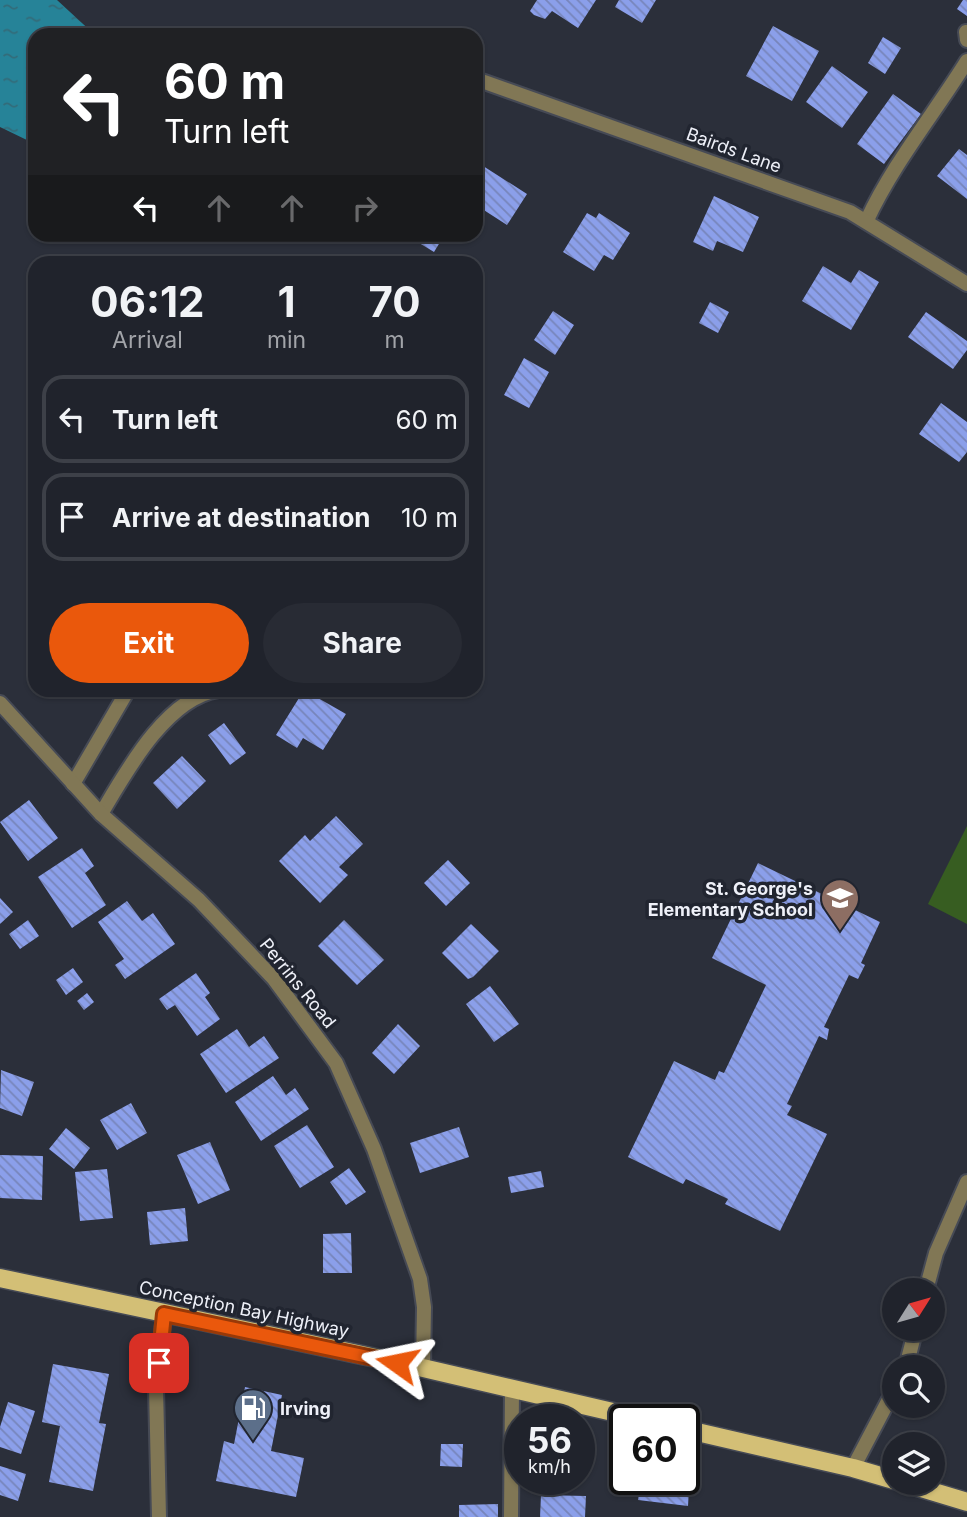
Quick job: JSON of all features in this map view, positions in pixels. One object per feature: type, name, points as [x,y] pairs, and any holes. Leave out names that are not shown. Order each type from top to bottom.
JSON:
[{"type":"main road","name":"Conception Bay Highway","points":[[0,1278],[423,1368],[609,1411]]},
{"type":"main road","points":[[700,1433],[882,1476]]},
{"type":"main road","points":[[944,1495],[967,1502]]},
{"type":"street","points":[[966,32],[967,40]]},
{"type":"street","points":[[867,220],[875,202],[912,143],[967,61]]},
{"type":"street","name":"Bairds Lane","points":[[483,81],[850,212],[967,284]]},
{"type":"street","points":[[73,784],[124,697]]},
{"type":"street","points":[[101,814],[127,769],[168,718],[197,697]]},
{"type":"street","name":"Perrins Road","points":[[0,703],[101,814],[199,900],[274,979],[336,1063],[374,1149],[420,1279],[424,1307],[423,1368]]},
{"type":"street","points":[[929,1278],[936,1253],[967,1182]]},
{"type":"street","points":[[159,1517],[156,1388],[164,1314]]},
{"type":"street","points":[[511,1517],[512,1389]]},
{"type":"street","points":[[853,1468],[882,1413]]},
{"type":"green space","points":[[967,826],[967,924],[928,904]]},
{"type":"water","points":[[0,0],[57,0],[87,28],[28,28],[28,141],[0,127]]},
{"type":"building","points":[[537,0],[596,0],[578,28],[552,11],[545,19],[534,15],[530,11]]},
{"type":"building","points":[[619,0],[656,0],[642,23],[615,7]]},
{"type":"building","points":[[963,0],[967,0],[967,16],[957,9]]},
{"type":"building","points":[[773,26],[819,51],[792,101],[746,76]]},
{"type":"building","points":[[883,37],[901,48],[885,74],[868,63]]},
{"type":"building","points":[[832,66],[868,92],[842,128],[806,102]]},
{"type":"building","points":[[893,94],[921,114],[884,164],[857,144]]},
{"type":"building","points":[[959,149],[967,155],[967,199],[937,176]]},
{"type":"building","points":[[483,166],[527,194],[507,225],[483,210]]},
{"type":"building","points":[[714,196],[759,217],[743,252],[717,241],[713,251],[693,242]]},
{"type":"building","points":[[587,213],[596,218],[599,213],[630,233],[613,260],[604,255],[594,271],[563,252]]},
{"type":"building","points":[[418,242],[440,242],[434,252]]},
{"type":"building","points":[[823,266],[851,283],[859,270],[879,282],[851,330],[802,301]]},
{"type":"building","points":[[710,302],[729,312],[718,333],[699,323]]},
{"type":"building","points":[[553,311],[574,325],[555,355],[534,340]]},
{"type":"building","points":[[926,312],[967,341],[967,350],[953,369],[908,337]]},
{"type":"building","points":[[524,358],[549,372],[529,408],[504,395]]},
{"type":"building","points":[[941,403],[967,422],[967,452],[959,462],[919,434]]},
{"type":"building","points":[[300,697],[316,697],[346,714],[323,750],[303,738],[297,748],[276,735]]},
{"type":"building","points":[[224,723],[246,753],[230,765],[208,735]]},
{"type":"building","points":[[182,756],[206,781],[177,809],[153,783]]},
{"type":"building","points":[[29,800],[58,838],[28,861],[0,822]]},
{"type":"building","points":[[336,816],[363,844],[339,867],[348,875],[320,903],[279,861],[305,835],[310,841]]},
{"type":"building","points":[[82,848],[94,866],[85,873],[106,905],[72,928],[38,877]]},
{"type":"building","points":[[448,860],[470,883],[446,906],[424,883]]},
{"type":"building","points":[[758,863],[880,922],[861,963],[865,965],[858,979],[849,975],[824,1027],[829,1029],[827,1040],[819,1036],[787,1104],[792,1106],[787,1115],[827,1134],[780,1231],[725,1204],[728,1199],[724,1197],[686,1179],[683,1184],[628,1157],[674,1061],[715,1080],[719,1071],[724,1073],[766,985],[712,958]]},
{"type":"building","points":[[0,898],[13,912],[0,924]]},
{"type":"building","points":[[127,901],[142,921],[153,913],[175,944],[125,979],[115,965],[124,959],[98,922]]},
{"type":"building","points":[[28,920],[39,936],[20,949],[9,934]]},
{"type":"building","points":[[344,920],[384,960],[357,985],[318,946]]},
{"type":"building","points":[[471,924],[499,951],[468,979],[442,953]]},
{"type":"building","points":[[73,968],[83,982],[66,995],[56,980]]},
{"type":"building","points":[[196,973],[210,993],[205,997],[220,1019],[197,1036],[175,1005],[167,1010],[159,999]]},
{"type":"building","points":[[490,986],[519,1024],[494,1042],[466,1004]]},
{"type":"building","points":[[87,993],[94,1002],[84,1010],[77,1001]]},
{"type":"building","points":[[398,1024],[420,1046],[394,1074],[372,1053]]},
{"type":"building","points":[[237,1029],[249,1047],[264,1036],[279,1058],[226,1093],[200,1054]]},
{"type":"building","points":[[1,1070],[34,1082],[22,1116],[0,1108]]},
{"type":"building","points":[[273,1076],[286,1095],[295,1088],[309,1109],[261,1141],[235,1102]]},
{"type":"building","points":[[131,1103],[147,1133],[117,1150],[100,1120]]},
{"type":"building","points":[[307,1125],[334,1167],[300,1188],[274,1146]]},
{"type":"building","points":[[459,1127],[469,1157],[420,1173],[410,1143]]},
{"type":"building","points":[[66,1128],[90,1148],[74,1169],[49,1149]]},
{"type":"building","points":[[210,1142],[230,1190],[198,1204],[177,1155]]},
{"type":"building","points":[[0,1155],[43,1156],[42,1200],[0,1198]]},
{"type":"building","points":[[349,1168],[366,1192],[346,1205],[330,1182]]},
{"type":"building","points":[[107,1169],[113,1218],[80,1221],[75,1172]]},
{"type":"building","points":[[541,1171],[544,1187],[511,1193],[508,1177]]},
{"type":"building","points":[[185,1208],[188,1241],[150,1245],[147,1212]]},
{"type":"building","points":[[351,1233],[352,1273],[323,1273],[323,1234]]},
{"type":"building","points":[[53,1364],[109,1374],[99,1423],[106,1424],[93,1491],[49,1482],[60,1426],[42,1422]]},
{"type":"building","name":"Irving","points":[[245,1387],[282,1395],[271,1451],[304,1458],[296,1497],[216,1481],[224,1441],[234,1444]]},
{"type":"building","points":[[8,1402],[35,1411],[21,1454],[0,1447],[0,1427]]},
{"type":"building","points":[[441,1444],[463,1444],[462,1467],[440,1466]]},
{"type":"building","points":[[0,1466],[26,1474],[18,1501],[0,1495]]},
{"type":"building","points":[[541,1495],[586,1496],[585,1517],[540,1517]]},
{"type":"building","points":[[639,1495],[689,1495],[688,1506],[638,1500]]},
{"type":"building","points":[[498,1504],[498,1517],[459,1517],[459,1505]]},
{"type":"place","name":"St. George's Elementary School","points":[[840,932]]},
{"type":"place","name":"Irving","points":[[253,1442]]},
{"type":"route","points":[[159,1363],[164,1314],[397,1363]]}]
